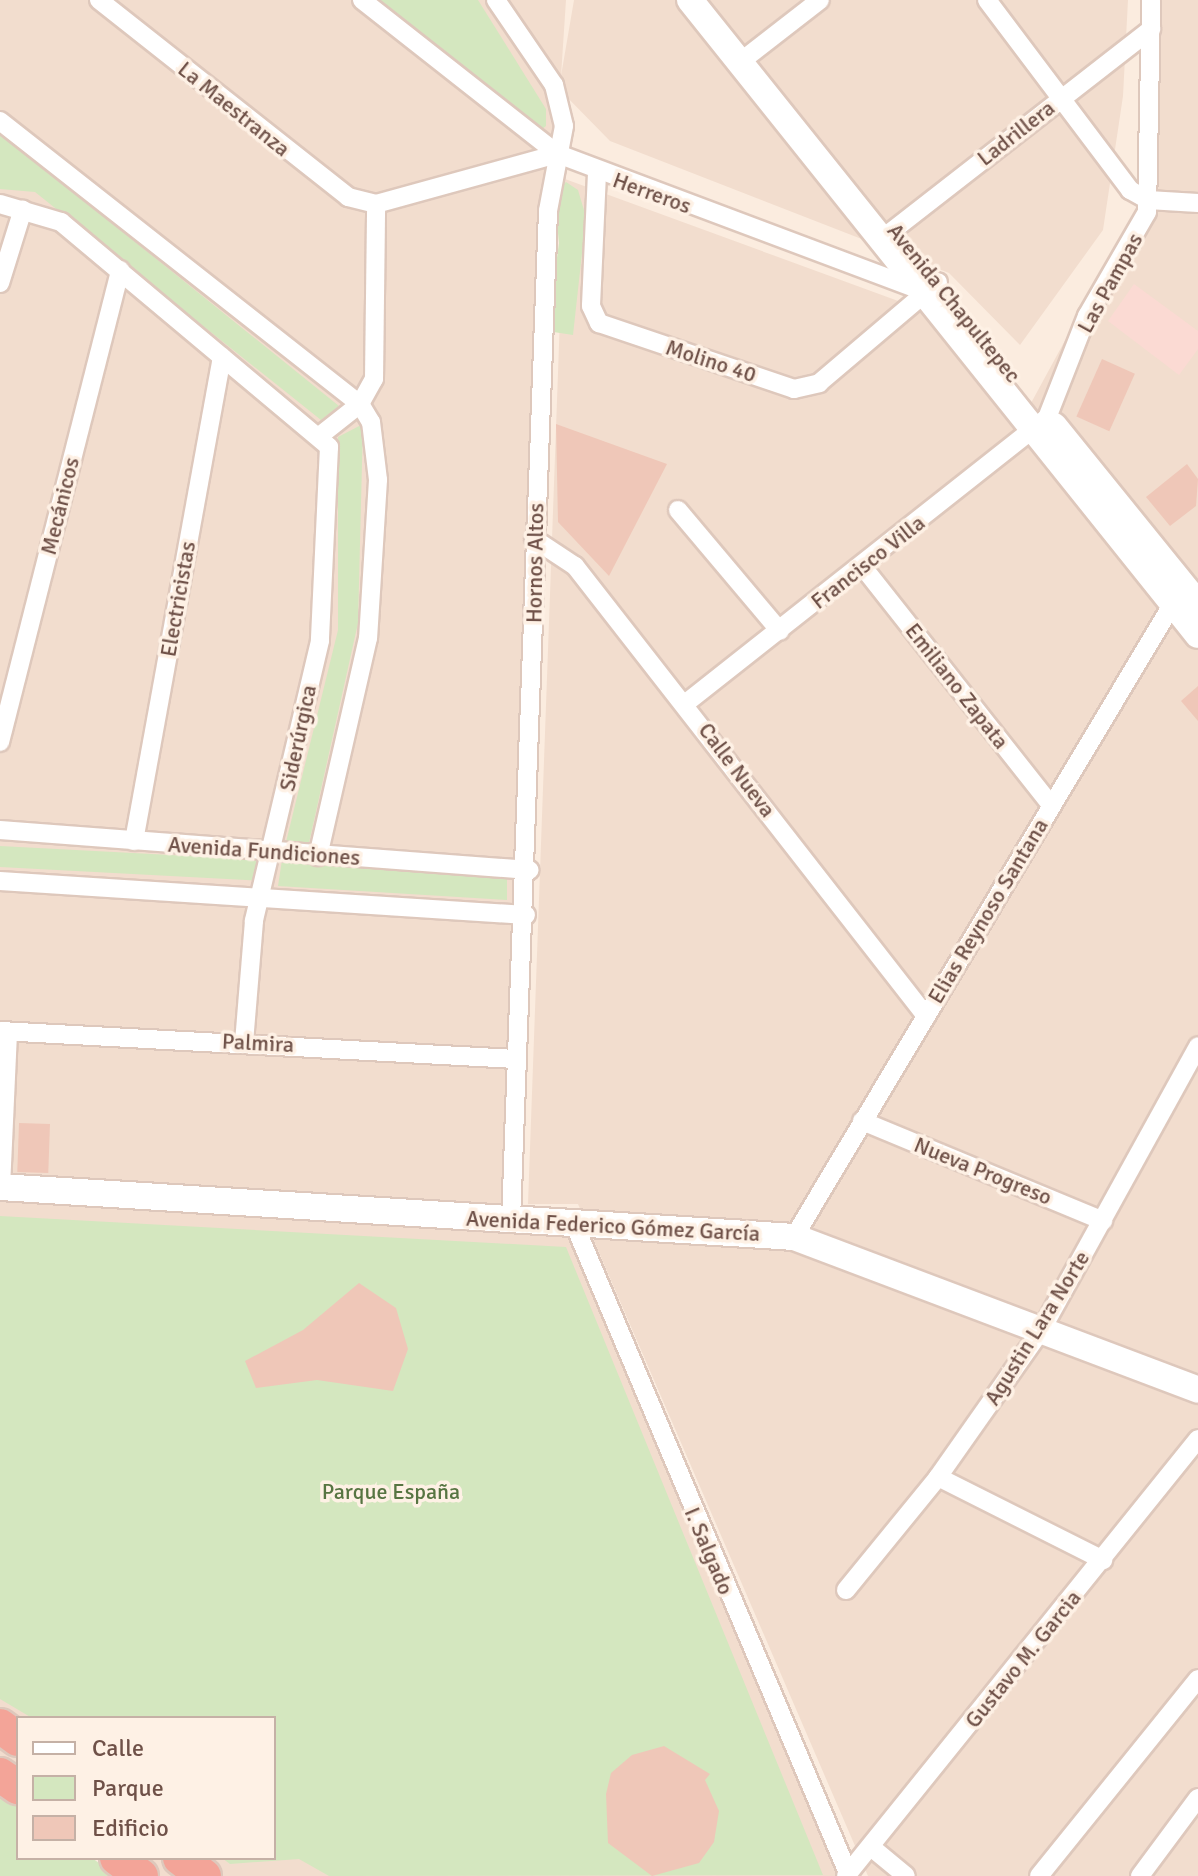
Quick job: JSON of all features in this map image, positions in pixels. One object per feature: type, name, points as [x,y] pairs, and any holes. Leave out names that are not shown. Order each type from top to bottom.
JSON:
[{"type":"highway","points":[[120,1860],[141,1876]]},
{"type":"highway","points":[[183,1860],[204,1876]]},
{"type":"street","name":"La Maestranza","points":[[99,0],[327,183],[376,204]]},
{"type":"street","points":[[362,0],[558,154]]},
{"type":"street","name":"Hornos Altos","points":[[496,0],[554,85],[563,114],[548,211],[534,539],[529,870],[515,1059],[511,1222]]},
{"type":"street","points":[[690,0],[748,57],[820,0]]},
{"type":"street","name":"Avenida Chapultepec","points":[[713,0],[748,57],[1041,425],[1185,598],[1198,635]]},
{"type":"street","points":[[987,0],[1119,179],[1148,200],[1198,203]]},
{"type":"street","name":"Las Pampas","points":[[1041,425],[1087,316],[1146,219],[1151,0]]},
{"type":"street","name":"Ladrillera","points":[[889,234],[1151,29]]},
{"type":"street","points":[[0,121],[360,404]]},
{"type":"street","points":[[0,204],[61,222],[222,357],[322,434],[360,404],[374,379],[379,345],[376,204],[558,154]]},
{"type":"street","name":"Herreros","points":[[558,154],[597,173],[932,287]]},
{"type":"street","name":"Molino 40","points":[[597,173],[591,306],[606,327],[805,390],[932,287]]},
{"type":"street","points":[[0,283],[23,209]]},
{"type":"street","name":"Mecánicos","points":[[0,742],[120,270]]},
{"type":"street","name":"Electricistas","points":[[134,841],[222,357]]},
{"type":"street","name":"Siderúrgica","points":[[318,856],[357,700],[374,591],[378,480],[371,422],[360,404]]},
{"type":"street","name":"Francisco Villa","points":[[686,703],[1041,425]]},
{"type":"street","name":"Siderúrgica","points":[[244,1042],[260,898],[274,853],[320,641],[333,469],[322,434]]},
{"type":"street","points":[[678,510],[780,631]]},
{"type":"street","name":"Calle Nueva","points":[[534,539],[575,566],[686,703],[926,1016]]},
{"type":"street","name":"Emiliano Zapata","points":[[863,567],[1051,805]]},
{"type":"street","name":"Elias Reynoso Santana","points":[[794,1237],[1051,805],[1185,598]]},
{"type":"street","name":"Avenida Fundiciones","points":[[0,830],[529,870]]},
{"type":"street","name":"Avenida Fundiciones","points":[[0,881],[526,915]]},
{"type":"street","points":[[0,1187],[4,1031]]},
{"type":"street","name":"Palmira","points":[[4,1031],[515,1059]]},
{"type":"street","name":"Agustin Lara Norte","points":[[846,1590],[938,1477],[1042,1329],[1198,1046]]},
{"type":"street","name":"Nueva Progreso","points":[[862,1121],[1103,1221]]},
{"type":"street","name":"Avenida Federico Gómez García","points":[[0,1187],[511,1222],[794,1237],[1198,1390]]},
{"type":"street","name":"I. Salgado","points":[[575,1226],[847,1875]]},
{"type":"street","name":"Gustavo M. Garcia","points":[[847,1875],[1198,1439]]},
{"type":"street","points":[[938,1477],[1103,1560]]},
{"type":"street","points":[[1039,1876],[1198,1679]]},
{"type":"street","points":[[1140,1876],[1198,1798]]},
{"type":"street","points":[[871,1847],[906,1876]]},
{"type":"shaded area","points":[[0,0],[566,0],[561,76],[574,0],[1128,0],[1123,96],[1103,230],[1020,345],[949,273],[610,141],[560,90],[511,1221],[575,1226],[846,1876],[144,1876],[117,1860],[276,1860],[276,1716],[16,1716],[16,1798],[0,1788]]},
{"type":"shaded area","points":[[1152,0],[1198,0],[1198,207],[1152,207]]},
{"type":"shaded area","points":[[565,179],[931,313],[1018,427],[1137,208],[1198,211],[1198,1876],[868,1876],[578,1204],[528,1204]]},
{"type":"shaded area","points":[[1134,284],[1198,331],[1198,349],[1179,375],[1108,321]]},
{"type":"green space","points":[[375,0],[478,0],[546,109],[546,126],[541,130]]},
{"type":"green space","points":[[0,133],[339,406],[321,420],[35,192],[0,189]]},
{"type":"green space","points":[[566,182],[578,190],[586,217],[573,335],[547,331],[559,243],[554,193]]},
{"type":"green space","points":[[363,424],[358,623],[309,843],[286,842],[338,630],[338,437]]},
{"type":"green space","points":[[0,846],[257,859],[256,880],[0,867]]},
{"type":"green space","points":[[282,860],[507,878],[507,900],[278,886]]},
{"type":"green space","name":"Parque España","points":[[0,1216],[566,1247],[823,1875],[329,1876],[299,1859],[230,1864],[225,1860],[276,1860],[276,1716],[29,1716],[0,1699]]},
{"type":"green space","points":[[0,1792],[16,1804],[16,1860],[95,1860],[117,1876],[0,1876]]},
{"type":"building","points":[[1102,359],[1135,374],[1109,431],[1076,417]]},
{"type":"building","points":[[556,424],[667,464],[609,576],[558,522]]},
{"type":"building","points":[[1187,464],[1198,479],[1196,506],[1170,526],[1146,497]]},
{"type":"building","points":[[1198,686],[1198,721],[1181,701]]},
{"type":"building","points":[[19,1123],[50,1124],[48,1173],[17,1172]]},
{"type":"building","points":[[359,1283],[396,1308],[408,1349],[393,1391],[317,1380],[256,1388],[245,1361],[303,1330]]},
{"type":"building","points":[[664,1746],[710,1774],[705,1780],[719,1811],[714,1842],[699,1863],[652,1876],[608,1843],[606,1794],[611,1773],[632,1755]]}]
